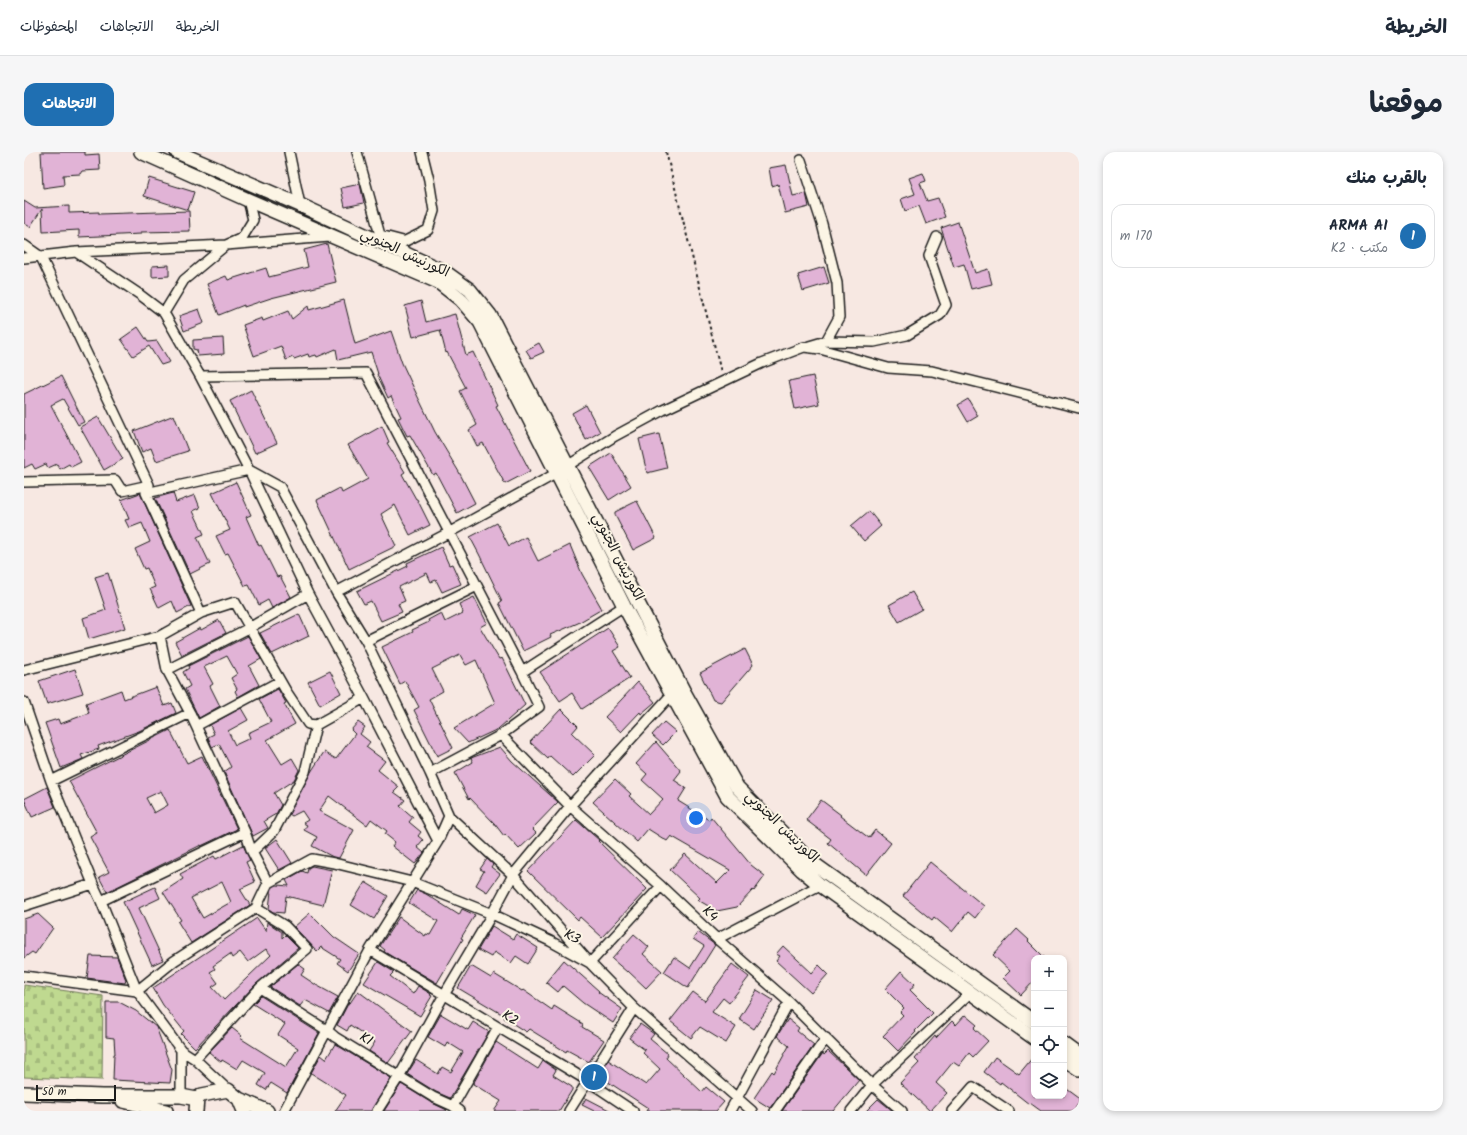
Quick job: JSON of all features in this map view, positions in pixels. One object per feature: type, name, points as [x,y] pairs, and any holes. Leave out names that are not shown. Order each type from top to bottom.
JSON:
[{"type":"main road","name":"الكورنيش الجنوبي","points":[[141,152],[332,237],[438,282],[462,300],[480,322],[737,787],[810,861],[1031,1020]]},
{"type":"main road","name":"الكورنيش الجنوبي","points":[[177,152],[300,206],[397,245],[445,272],[470,290],[494,322],[624,606],[727,796],[802,870],[820,885],[1031,1036]]},
{"type":"main road","points":[[1067,1046],[1079,1055]]},
{"type":"main road","points":[[1067,1061],[1079,1069]]},
{"type":"main road","points":[[24,1093],[102,1096],[181,1096],[196,1105],[202,1095],[228,1090],[242,1105],[267,1111]]},
{"type":"main road","points":[[102,1096],[166,1111]]},
{"type":"street","points":[[289,152],[300,206]]},
{"type":"street","points":[[357,152],[380,234],[397,245],[428,230],[434,211],[429,180],[422,152]]},
{"type":"street","points":[[801,160],[822,224],[837,283],[839,316],[826,341]]},
{"type":"street","points":[[164,313],[184,280],[226,245],[242,238],[253,220],[248,200]]},
{"type":"street","points":[[24,258],[76,252],[226,245],[332,237]]},
{"type":"street","points":[[336,592],[450,532],[562,470],[622,432],[663,410],[762,363],[804,347],[826,341],[874,342],[907,336],[940,315],[946,305],[929,256],[937,237]]},
{"type":"street","points":[[24,245],[41,257],[148,489],[201,613]]},
{"type":"street","points":[[76,252],[139,294],[164,313],[200,376],[249,470],[308,594],[438,840]]},
{"type":"street","points":[[804,347],[820,349],[888,368],[932,371],[1079,408]]},
{"type":"street","points":[[200,376],[366,373],[450,532],[539,707],[501,735],[430,773]]},
{"type":"street","points":[[24,482],[115,480],[122,491],[148,489],[249,470],[280,486],[336,592],[366,641],[450,816],[513,875],[590,963],[661,886]]},
{"type":"street","points":[[366,641],[477,586]]},
{"type":"street","points":[[167,670],[249,628],[308,594]]},
{"type":"street","points":[[24,670],[160,636],[201,613],[235,602],[280,681],[308,724],[316,725],[364,698]]},
{"type":"street","points":[[522,672],[624,606]]},
{"type":"street","points":[[24,976],[137,991],[174,961],[256,908],[268,883],[252,852],[245,832],[190,713],[167,670],[160,636]]},
{"type":"street","points":[[196,726],[280,681]]},
{"type":"street","points":[[377,1111],[400,1076],[444,995],[492,914],[513,875],[570,806],[672,694]]},
{"type":"street","points":[[24,702],[51,781],[137,991],[181,1050],[195,1059],[228,1090]]},
{"type":"street","points":[[51,781],[190,713]]},
{"type":"street","points":[[252,852],[274,831],[305,772],[316,725]]},
{"type":"street","name":"K4","points":[[501,735],[570,806],[789,1002],[872,1085],[902,1111]]},
{"type":"street","points":[[284,1111],[370,950],[438,840],[450,816]]},
{"type":"street","points":[[101,901],[245,832]]},
{"type":"street","name":"K3","points":[[268,883],[312,859],[334,863],[412,882],[492,914],[550,941],[590,963],[634,1008],[752,1111]]},
{"type":"street","points":[[24,906],[93,884]]},
{"type":"street","points":[[717,939],[820,885]]},
{"type":"street","points":[[195,1059],[260,988],[307,949],[285,926],[256,908]]},
{"type":"street","name":"K2","points":[[370,950],[588,1081],[634,1111]]},
{"type":"street","name":"K1","points":[[260,988],[335,1037],[433,1097],[457,1109]]},
{"type":"street","points":[[851,1111],[872,1085],[970,993]]},
{"type":"street","points":[[730,1111],[789,1002]]},
{"type":"street","points":[[569,1111],[634,1008]]},
{"type":"street","points":[[457,1109],[498,1027]]},
{"type":"street","points":[[775,1111],[826,1038]]},
{"type":"street","points":[[181,1050],[181,1096]]},
{"type":"street","points":[[952,1111],[973,1087],[1009,1111]]},
{"type":"path","points":[[666,152],[723,381]]},
{"type":"green space","points":[[24,985],[103,996],[102,1080],[24,1077]]},
{"type":"building","points":[[41,152],[85,152],[85,155],[99,154],[100,170],[82,171],[80,174],[63,175],[64,185],[43,188]]},
{"type":"building","points":[[786,165],[793,196],[806,193],[809,207],[785,213],[778,184],[772,186],[769,168]]},
{"type":"building","points":[[923,173],[926,181],[920,183],[927,201],[938,198],[945,217],[926,224],[919,206],[905,211],[901,199],[915,194],[909,178]]},
{"type":"building","points":[[149,178],[194,192],[188,210],[144,196]]},
{"type":"building","points":[[360,184],[364,203],[345,207],[341,188]]},
{"type":"building","points":[[24,201],[35,208],[69,206],[69,213],[99,212],[99,214],[189,211],[190,231],[141,232],[141,234],[79,237],[79,230],[43,232],[42,209],[30,227],[24,223]]},
{"type":"building","points":[[958,222],[975,273],[988,269],[992,284],[971,289],[964,264],[954,267],[941,228]]},
{"type":"building","points":[[327,244],[336,282],[271,298],[244,307],[244,305],[219,315],[207,284],[226,276],[228,280],[266,268],[269,277],[308,267],[304,250]]},
{"type":"building","points":[[169,265],[169,276],[152,277],[152,266]]},
{"type":"building","points":[[824,267],[829,283],[803,291],[798,275]]},
{"type":"building","points":[[344,300],[355,344],[391,331],[402,363],[435,432],[459,472],[475,503],[457,513],[436,473],[433,475],[410,435],[407,436],[398,418],[401,417],[391,396],[388,398],[377,374],[371,352],[338,360],[336,349],[317,357],[316,355],[309,357],[308,354],[286,360],[281,346],[254,356],[243,325],[262,318],[263,321],[288,311],[292,319],[308,306],[309,310]]},
{"type":"building","points":[[421,301],[426,322],[455,314],[466,355],[473,352],[498,405],[496,406],[530,471],[505,484],[483,443],[477,446],[469,430],[477,425],[460,391],[466,388],[447,352],[446,353],[440,330],[413,337],[405,306]]},
{"type":"building","points":[[199,309],[204,323],[184,331],[179,316]]},
{"type":"building","points":[[138,327],[148,342],[157,341],[170,362],[161,365],[149,346],[133,356],[121,339]]},
{"type":"building","points":[[223,338],[224,354],[198,356],[197,350],[193,349],[193,340]]},
{"type":"building","points":[[539,343],[544,352],[531,358],[526,350]]},
{"type":"building","points":[[61,376],[84,422],[78,425],[63,399],[51,405],[81,462],[71,467],[69,464],[60,469],[57,464],[48,468],[46,464],[35,469],[32,464],[24,468],[24,394]]},
{"type":"building","points":[[813,376],[819,404],[795,409],[789,381]]},
{"type":"building","points":[[251,390],[277,443],[255,453],[230,401]]},
{"type":"building","points":[[968,399],[978,416],[968,422],[958,405]]},
{"type":"building","points":[[586,405],[600,432],[586,440],[572,413]]},
{"type":"building","points":[[174,415],[188,451],[156,461],[151,448],[142,452],[134,431]]},
{"type":"building","points":[[98,417],[123,459],[104,470],[80,427]]},
{"type":"building","points":[[382,426],[389,442],[387,443],[405,472],[402,474],[430,525],[410,535],[395,505],[381,514],[396,546],[349,569],[317,500],[340,488],[342,493],[368,479],[348,445]]},
{"type":"building","points":[[659,434],[667,468],[647,473],[639,439]]},
{"type":"building","points":[[611,453],[631,486],[609,500],[589,467]]},
{"type":"building","points":[[236,482],[251,515],[246,517],[259,546],[261,545],[277,577],[280,576],[291,597],[272,608],[268,600],[259,605],[249,585],[245,586],[228,553],[225,554],[216,536],[230,530],[212,493]]},
{"type":"building","points":[[140,493],[191,606],[177,613],[172,601],[159,608],[150,589],[155,587],[147,568],[144,569],[135,549],[150,542],[142,523],[129,528],[125,520],[129,519],[121,500]]},
{"type":"building","points":[[173,493],[176,502],[195,495],[200,508],[193,511],[204,534],[197,537],[210,564],[190,574],[155,498]]},
{"type":"building","points":[[637,501],[656,538],[633,550],[615,515],[615,512]]},
{"type":"building","points":[[869,511],[881,526],[864,541],[851,526]]},
{"type":"building","points":[[497,523],[509,546],[526,537],[538,561],[570,545],[582,574],[602,609],[578,623],[550,635],[551,637],[523,651],[499,603],[502,601],[470,537]]},
{"type":"building","points":[[441,547],[449,565],[452,564],[461,584],[442,592],[436,580],[431,582],[427,573],[399,587],[405,601],[398,604],[402,612],[381,621],[371,601],[364,604],[357,591],[408,566],[407,563]]},
{"type":"building","points":[[108,573],[125,628],[89,639],[83,618],[106,610],[95,577]]},
{"type":"building","points":[[912,592],[922,609],[899,622],[889,605]]},
{"type":"building","points":[[474,597],[487,623],[480,627],[499,659],[502,658],[525,705],[498,729],[468,743],[454,728],[495,703],[476,660],[466,665],[460,655],[432,669],[443,691],[429,699],[453,748],[437,756],[414,710],[419,707],[405,681],[400,684],[382,647],[413,632],[412,630],[429,622],[428,620],[441,613],[445,622],[463,613],[459,604]]},
{"type":"building","points":[[299,614],[309,636],[272,654],[260,633]]},
{"type":"building","points":[[219,620],[226,633],[182,655],[175,642],[200,628],[201,630]]},
{"type":"building","points":[[608,628],[620,647],[613,651],[630,678],[582,709],[572,693],[560,701],[540,672]]},
{"type":"building","points":[[248,636],[261,659],[249,666],[259,685],[238,697],[235,691],[237,689],[231,678],[237,674],[227,656],[204,667],[213,684],[210,686],[220,706],[199,718],[185,689],[190,686],[183,672],[189,668],[188,666]]},
{"type":"building","points":[[745,649],[753,665],[721,702],[713,700],[700,673]]},
{"type":"building","points":[[75,669],[83,693],[47,704],[39,681]]},
{"type":"building","points":[[330,671],[341,693],[320,705],[308,682]]},
{"type":"building","points":[[638,682],[655,702],[641,714],[640,712],[621,732],[605,717]]},
{"type":"building","points":[[156,687],[164,706],[172,703],[176,713],[139,731],[98,746],[99,749],[81,755],[83,759],[61,768],[45,723],[58,719],[60,724],[89,713],[86,703],[121,690],[124,699]]},
{"type":"building","points":[[278,689],[295,724],[267,740],[282,764],[292,758],[299,770],[294,780],[274,793],[281,805],[276,814],[264,821],[268,828],[253,836],[224,772],[231,767],[219,744],[212,747],[208,737],[214,734],[210,725],[241,708],[248,720],[228,731],[235,745],[250,738],[248,733],[271,722],[259,699]]},
{"type":"building","points":[[561,709],[578,726],[572,733],[595,755],[573,777],[550,756],[548,759],[530,742]]},
{"type":"building","points":[[358,722],[365,727],[360,734],[370,742],[366,747],[385,761],[378,770],[399,787],[394,792],[405,800],[400,806],[413,817],[409,822],[421,832],[418,836],[423,840],[417,847],[424,853],[415,864],[392,846],[395,842],[385,834],[387,831],[371,819],[367,825],[329,796],[319,811],[354,830],[339,858],[333,857],[312,846],[317,837],[304,830],[307,825],[303,823],[308,820],[302,811],[292,816],[289,814],[311,772],[324,752],[336,759],[355,734],[351,730]]},
{"type":"building","points":[[664,722],[676,732],[663,745],[652,735]]},
{"type":"building","points":[[170,730],[187,763],[202,756],[237,829],[201,845],[107,892],[99,877],[109,872],[90,837],[97,833],[69,781]],"holes":[[[161,791],[168,805],[154,813],[146,798]]]},
{"type":"building","points":[[656,742],[681,771],[674,780],[686,788],[678,801],[709,820],[711,817],[751,865],[765,876],[754,891],[753,890],[737,907],[717,911],[698,900],[700,898],[670,870],[685,854],[717,883],[730,870],[671,836],[667,841],[648,829],[637,842],[593,802],[615,779],[631,794],[629,796],[649,814],[663,799],[642,780],[647,774],[636,764]]},
{"type":"building","points":[[500,747],[512,761],[558,802],[532,829],[536,833],[519,849],[505,834],[504,836],[494,823],[470,798],[469,799],[455,773],[473,762],[471,758]]},
{"type":"building","points":[[47,787],[55,807],[32,817],[24,799]]},
{"type":"building","points":[[821,800],[869,838],[875,830],[891,843],[866,875],[828,843],[831,839],[806,820]]},
{"type":"building","points":[[576,820],[599,840],[598,841],[647,889],[602,937],[580,917],[578,920],[528,871]]},
{"type":"building","points":[[277,839],[292,863],[279,870],[265,848]]},
{"type":"building","points":[[243,845],[250,860],[246,862],[255,882],[240,889],[250,905],[191,943],[178,922],[181,920],[163,892],[183,879],[180,874],[214,856],[216,859]],"holes":[[[222,882],[231,902],[203,918],[191,898]]]},
{"type":"building","points":[[487,859],[493,864],[491,867],[500,874],[487,892],[476,885],[484,871],[480,869]]},
{"type":"building","points":[[930,862],[984,906],[975,918],[968,912],[952,932],[934,917],[932,920],[903,896]]},
{"type":"building","points":[[312,866],[332,870],[323,905],[286,896],[284,913],[273,912],[269,909],[271,891],[273,887],[277,885],[289,886],[286,880],[302,871],[307,873],[308,868]]},
{"type":"building","points":[[365,882],[388,896],[374,919],[351,905]]},
{"type":"building","points":[[155,887],[160,898],[139,908],[163,960],[152,965],[123,902]]},
{"type":"building","points":[[417,890],[459,915],[462,909],[475,915],[461,938],[463,939],[437,983],[384,952],[385,950],[380,946],[399,917],[425,936],[426,934],[430,935],[438,921],[409,903]]},
{"type":"building","points":[[310,913],[334,937],[359,954],[348,971],[337,963],[340,959],[321,947],[317,951],[294,927]]},
{"type":"building","points":[[38,914],[53,928],[35,954],[32,952],[24,958],[24,919]]},
{"type":"building","points":[[257,918],[266,931],[267,922],[282,932],[282,938],[285,935],[298,948],[256,984],[195,1048],[181,1034],[184,1031],[163,1005],[153,988]],"holes":[[[266,949],[271,955],[224,1000],[212,987],[218,983],[210,972],[215,969],[213,966],[230,954],[232,958],[240,952],[248,962]]]},
{"type":"building","points":[[492,926],[513,939],[516,934],[538,948],[528,964],[516,956],[511,963],[494,952],[491,957],[478,950]]},
{"type":"building","points":[[1017,929],[1042,955],[1031,955],[1031,984],[1021,995],[1003,978],[1010,971],[993,955]]},
{"type":"building","points":[[698,932],[715,945],[688,988],[664,972],[674,957],[690,968],[704,946],[693,939]]},
{"type":"building","points":[[634,934],[649,947],[643,954],[662,971],[646,988],[628,971],[627,972],[612,959]]},
{"type":"building","points":[[783,946],[812,973],[819,965],[828,974],[811,993],[776,961],[780,956],[776,954]]},
{"type":"building","points":[[90,956],[117,957],[126,980],[125,983],[87,978]]},
{"type":"building","points":[[564,960],[599,991],[598,992],[622,1009],[613,1023],[583,1003],[563,986],[558,992],[546,982]]},
{"type":"building","points":[[378,962],[394,972],[390,976],[413,994],[418,986],[431,994],[430,995],[432,996],[420,1016],[364,983]]},
{"type":"building","points":[[298,964],[305,969],[301,975],[338,997],[329,1013],[305,1000],[300,1006],[270,987]]},
{"type":"building","points":[[732,964],[749,977],[729,1003],[723,998],[712,1012],[736,1027],[726,1043],[700,1027],[691,1038],[670,1021],[693,992],[705,1001]]},
{"type":"building","points":[[471,966],[491,978],[494,974],[522,991],[523,990],[552,1010],[554,1006],[583,1024],[582,1027],[604,1040],[589,1062],[567,1050],[566,1052],[529,1029],[526,1032],[504,1018],[505,1016],[458,988]]},
{"type":"building","points":[[901,971],[915,984],[910,990],[933,1013],[898,1051],[883,1036],[903,1015],[900,1012],[904,1008],[885,989]]},
{"type":"building","points":[[757,990],[773,1000],[754,1029],[739,1019]]},
{"type":"building","points":[[358,991],[412,1031],[388,1063],[369,1051],[375,1042],[350,1025],[347,1031],[337,1025],[349,1002],[350,1003]]},
{"type":"building","points":[[261,996],[319,1033],[287,1093],[271,1083],[266,1090],[258,1085],[265,1073],[243,1060],[237,1069],[222,1060],[221,1062],[209,1052],[232,1028],[242,1036],[240,1038],[286,1067],[298,1048],[278,1035],[285,1024],[253,1004]]},
{"type":"building","points":[[106,1002],[119,1002],[136,1011],[156,1027],[172,1070],[170,1083],[113,1080],[115,1054],[114,1038],[106,1037]]},
{"type":"building","points":[[441,1014],[468,1030],[473,1022],[489,1032],[450,1098],[436,1092],[407,1074],[416,1060],[438,1074],[442,1067],[451,1072],[463,1052],[447,1042],[445,1047],[428,1037]]},
{"type":"building","points":[[965,1015],[977,1025],[974,1028],[988,1041],[973,1057],[969,1053],[959,1066],[953,1062],[936,1083],[947,1093],[930,1111],[900,1083],[919,1063],[915,1059],[935,1036],[936,1038],[952,1021],[956,1025]]},
{"type":"building","points":[[788,1019],[799,1028],[797,1031],[814,1045],[770,1108],[754,1098],[772,1071],[774,1073],[789,1046],[777,1036]]},
{"type":"building","points":[[640,1024],[654,1034],[650,1039],[668,1054],[666,1058],[702,1092],[706,1087],[724,1102],[716,1111],[646,1111],[648,1108],[599,1076],[608,1060],[646,1085],[660,1069],[643,1053],[645,1050],[629,1038]]},
{"type":"building","points":[[496,1042],[538,1069],[543,1061],[556,1070],[553,1075],[572,1087],[572,1090],[559,1111],[494,1111],[501,1101],[473,1084]]},
{"type":"building","points":[[335,1044],[391,1078],[371,1111],[335,1111],[346,1095],[311,1073],[321,1055],[326,1059]]},
{"type":"building","points":[[828,1051],[859,1080],[833,1111],[782,1111],[823,1053],[824,1055]]},
{"type":"building","points":[[995,1057],[1019,1074],[1031,1060],[1031,1099],[1067,1099],[1067,1089],[1079,1098],[1079,1103],[1073,1111],[1041,1111],[1030,1103],[1029,1104],[1001,1082],[1000,1084],[984,1072]]},
{"type":"building","points":[[401,1084],[430,1102],[447,1110],[384,1111]]},
{"type":"building","points":[[586,1098],[611,1111],[594,1111],[582,1105]]},
{"type":"building","points":[[878,1099],[893,1111],[866,1111]]},
{"type":"place","name":"ARMA AI","points":[[594,1077]]}]
